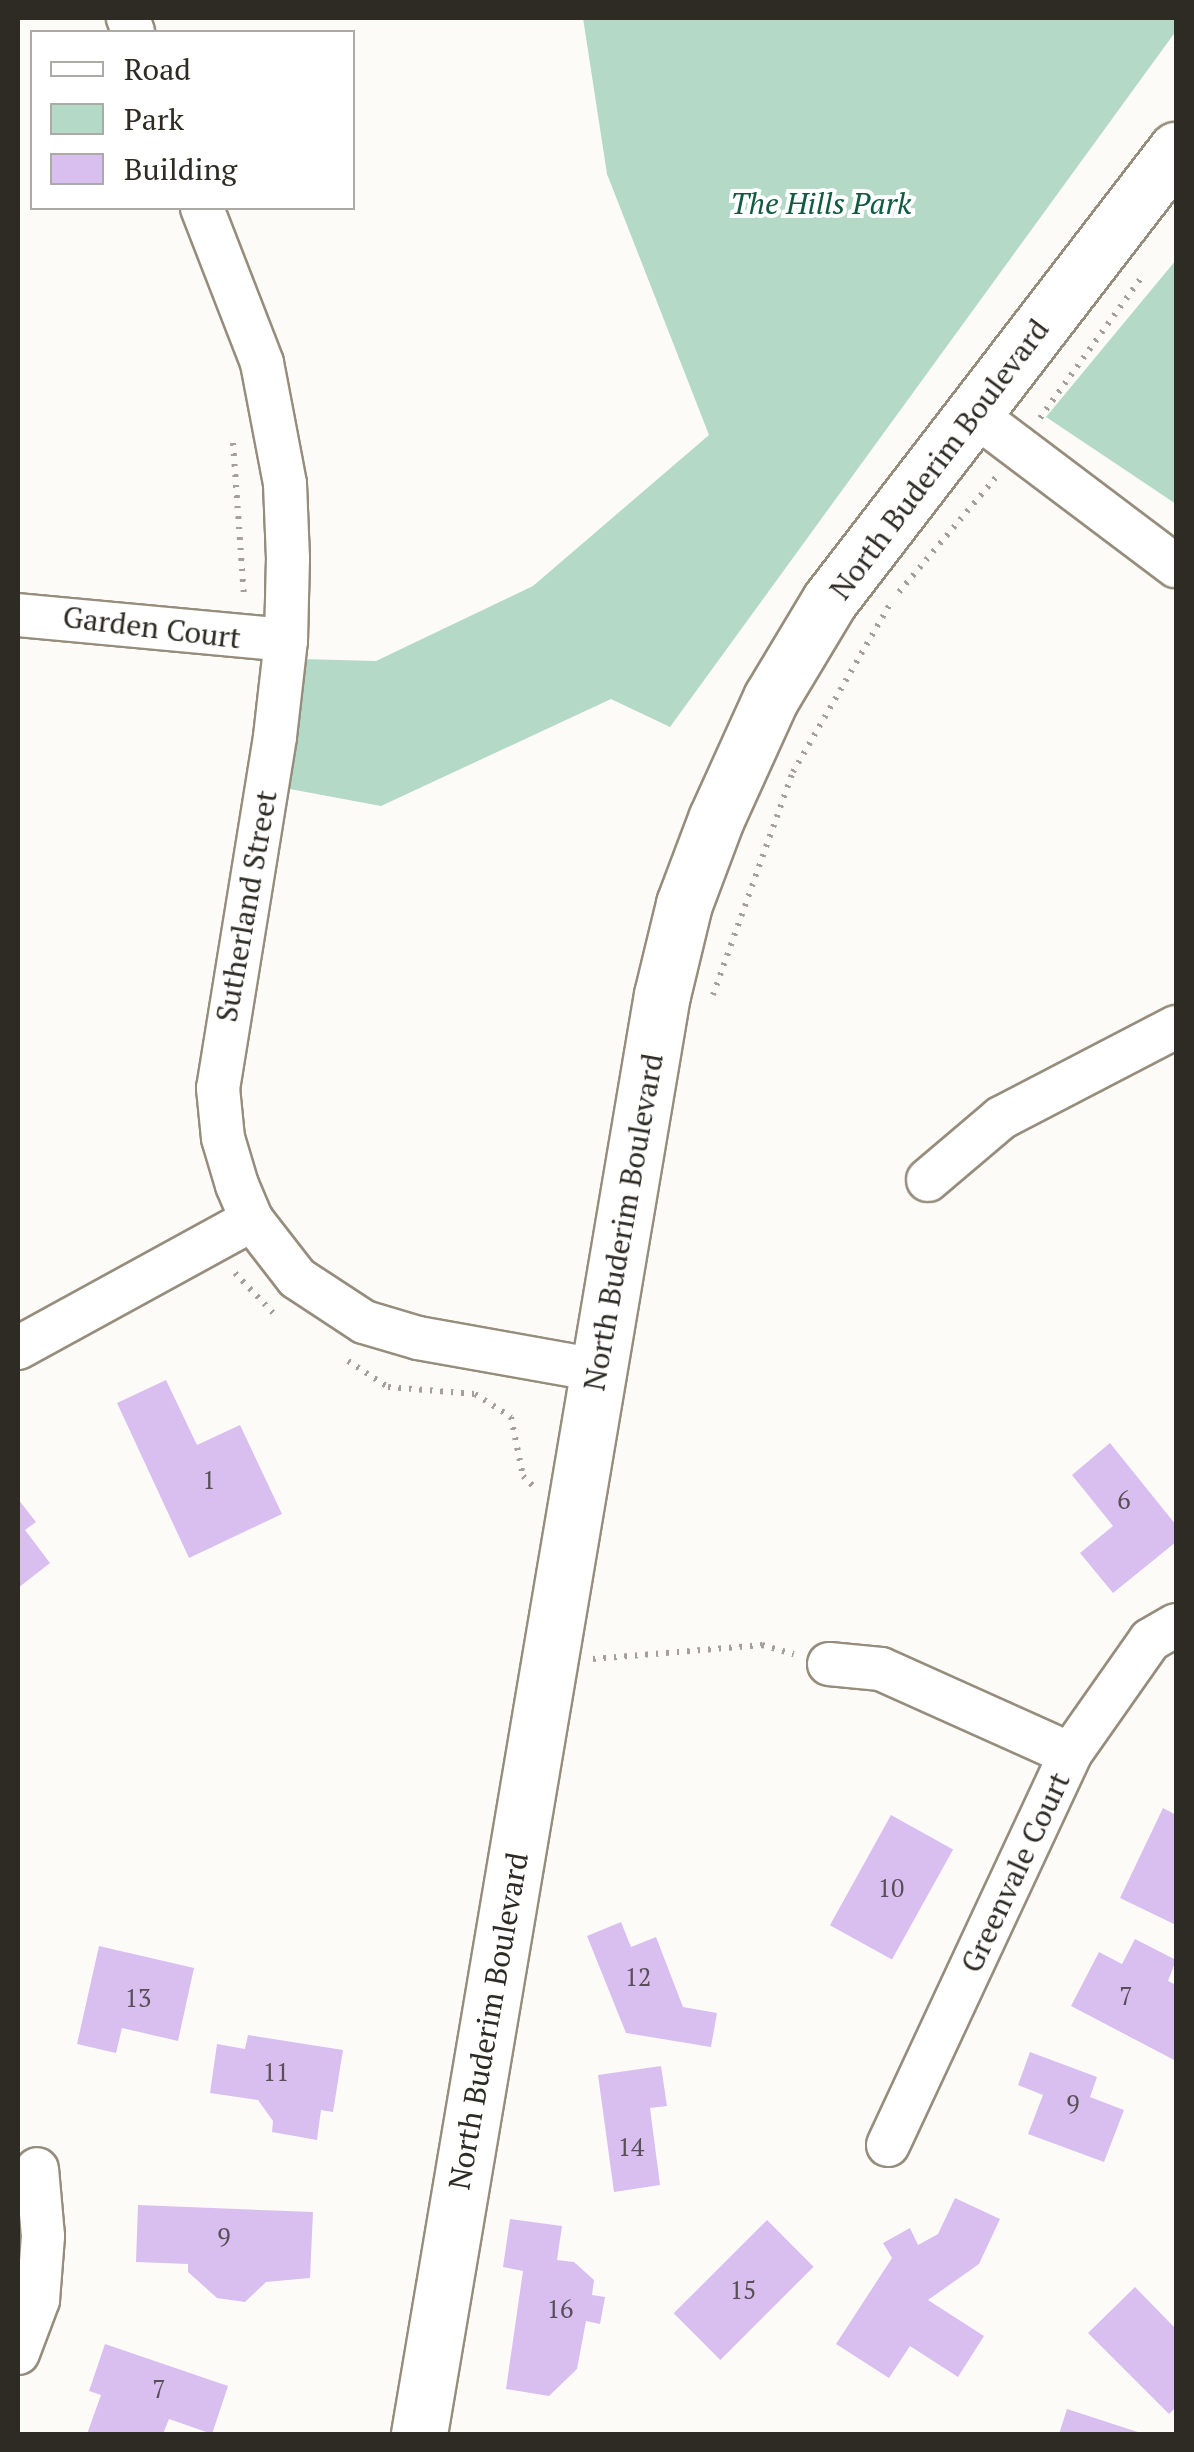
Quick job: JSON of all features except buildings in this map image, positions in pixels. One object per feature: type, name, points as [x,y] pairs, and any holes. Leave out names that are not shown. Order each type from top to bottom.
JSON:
[{"type":"street","name":"North Buderim Boulevard","points":[[419,2434],[662,995],[684,904],[716,819],[772,698],[830,600],[1176,150]]},
{"type":"street","name":"Sutherland Street","points":[[203,210],[242,302],[273,418],[285,484],[286,640],[218,1088],[223,1138],[252,1220],[296,1278],[364,1322],[418,1338],[598,1370]]},
{"type":"street","points":[[974,414],[1176,566]]},
{"type":"street","name":"Garden Court","points":[[18,615],[286,640]]},
{"type":"street","points":[[928,1180],[1001,1118],[1176,1027]]},
{"type":"street","points":[[18,1348],[252,1220]]},
{"type":"street","name":"Greenvale Court","points":[[888,2144],[1070,1754],[1150,1640],[1176,1625]]},
{"type":"street","points":[[828,1664],[880,1669],[1070,1754]]},
{"type":"street","points":[[18,2353],[38,2300],[43,2236],[37,2169]]},
{"type":"path","points":[[706,1013],[794,772],[892,600],[1019,446],[1143,275]]},
{"type":"path","points":[[232,426],[244,601]]},
{"type":"path","points":[[548,1663],[762,1645],[828,1664]]},
{"type":"green space","name":"The Hills Park","points":[[583,18],[1176,18],[1176,31],[670,727],[611,699],[381,806],[279,787],[302,659],[376,661],[533,586],[709,435],[607,174]]},
{"type":"green space","points":[[1176,260],[1176,504],[1046,417]]}]
